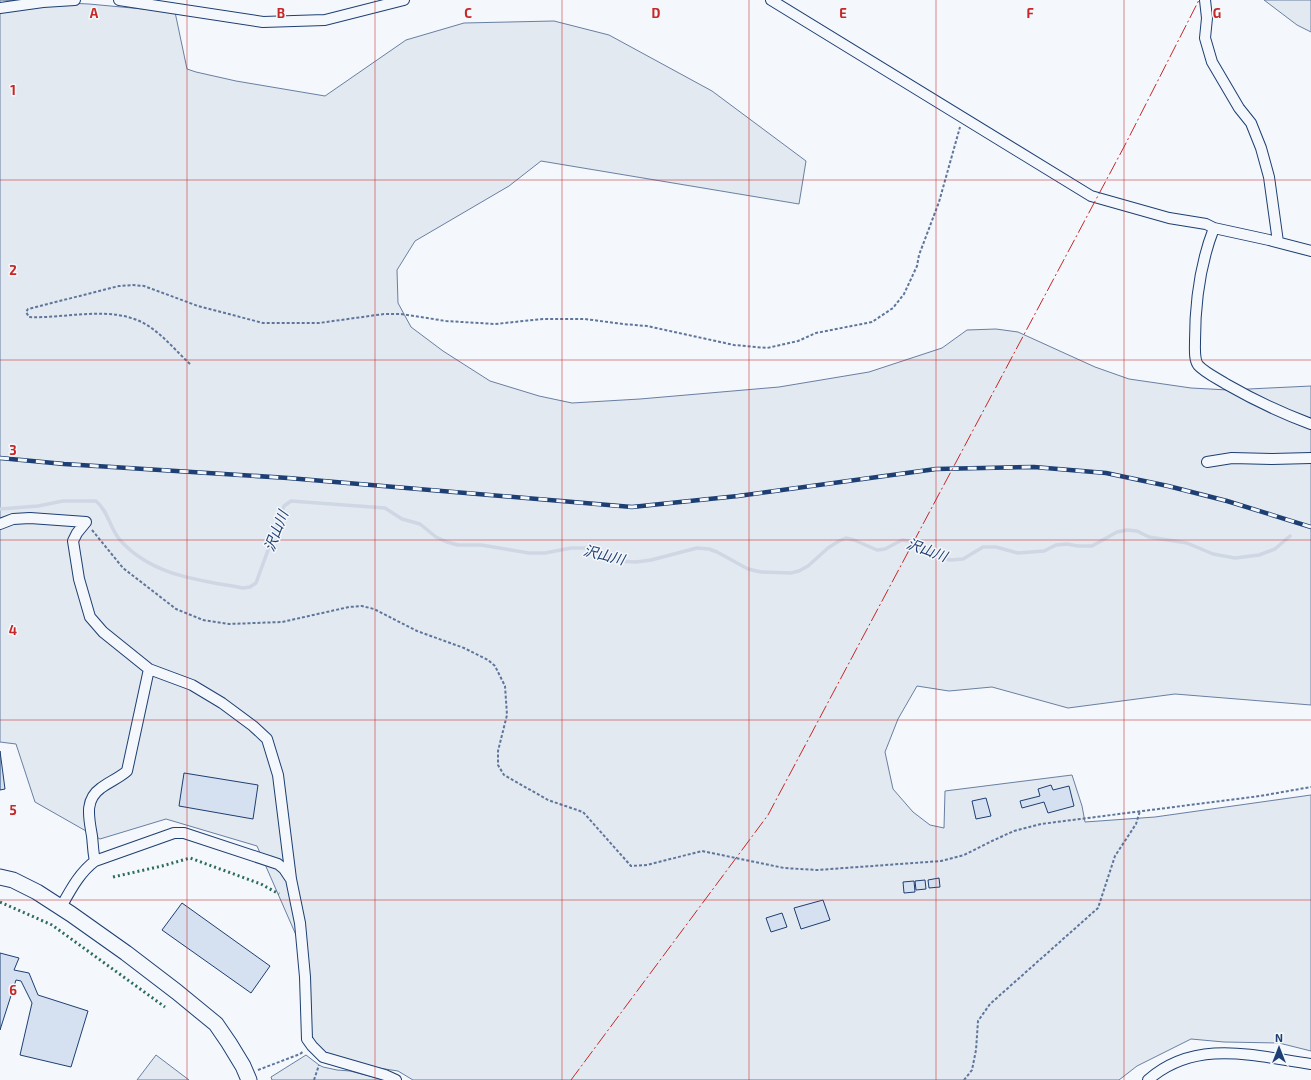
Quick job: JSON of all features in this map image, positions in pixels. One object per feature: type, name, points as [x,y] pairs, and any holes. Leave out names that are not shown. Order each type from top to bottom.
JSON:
[{"type":"street","points":[[0,8],[43,2],[75,0]]},
{"type":"street","points":[[119,0],[262,22],[298,22],[326,20],[404,0]]},
{"type":"street","points":[[771,0],[1091,196],[1169,218],[1206,224],[1214,228],[1311,251]]},
{"type":"street","points":[[1205,0],[1205,38],[1212,62],[1239,108],[1251,123],[1261,148],[1270,177],[1278,242]]},
{"type":"street","points":[[1214,228],[1203,262],[1195,316],[1195,355],[1198,365],[1215,378],[1254,400],[1287,416],[1311,424]]},
{"type":"street","points":[[1207,462],[1232,458],[1311,458]]},
{"type":"street","points":[[0,524],[13,519],[30,518],[86,522]]},
{"type":"street","points":[[86,522],[77,533],[73,541],[79,579],[90,617],[103,632],[150,669],[192,685],[222,703],[253,726],[266,739],[278,775],[291,879],[300,923],[305,977],[307,1039],[323,1057],[385,1075],[396,1080]]},
{"type":"street","points":[[95,861],[88,810],[90,803],[93,795],[101,787],[127,772],[150,669]]},
{"type":"street","points":[[61,907],[74,883],[88,866],[95,861],[174,833],[184,833],[278,864],[284,869],[291,879]]},
{"type":"street","points":[[0,877],[13,880],[37,892],[61,907],[126,953],[177,992],[216,1024],[254,1075]]},
{"type":"street","points":[[1148,1080],[1171,1064],[1191,1057],[1225,1052],[1311,1064]]},
{"type":"path","points":[[190,364],[157,332],[137,319],[118,314],[42,317],[29,316],[26,312],[28,309],[119,286],[132,285],[144,286],[198,306],[264,324],[319,324],[384,314],[401,314],[446,321],[495,324],[542,319],[585,319],[648,326],[734,345],[767,348],[798,341],[816,333],[872,322],[893,308],[904,294],[917,266],[919,255],[939,202],[960,131],[962,116]]},
{"type":"path","points":[[86,522],[123,568],[176,609],[203,620],[229,624],[282,622],[349,607],[362,606],[374,609],[417,631],[464,648],[488,660],[495,666],[505,686],[507,715],[498,751],[498,765],[504,775],[548,800],[583,812],[631,866],[648,866],[702,851],[784,868],[817,870],[941,862],[964,855],[1014,831],[1041,824],[1140,810],[1260,796],[1311,787]]},
{"type":"path","points":[[964,1080],[972,1070],[976,1050],[978,1021],[990,1004],[1098,908],[1115,856],[1136,824],[1140,810]]},
{"type":"path","points":[[254,1075],[300,1054]]},
{"type":"path","points":[[314,1080],[316,1070]]},
{"type":"shaded area","points":[[0,0],[89,4],[175,12],[187,69],[236,81],[325,96],[406,40],[464,23],[554,21],[609,35],[712,91],[806,161],[799,204],[541,161],[509,186],[415,241],[397,270],[398,303],[411,327],[443,351],[490,381],[539,396],[572,403],[640,399],[779,387],[869,372],[942,348],[967,330],[996,329],[1018,332],[1095,367],[1129,379],[1191,388],[1228,390],[1311,386],[1311,705],[1175,694],[1068,708],[992,687],[949,691],[917,686],[898,719],[885,752],[893,789],[913,812],[930,825],[944,828],[945,791],[1072,775],[1082,806],[1085,822],[1155,817],[1311,795],[1311,1051],[1279,1043],[1224,1042],[1191,1039],[1137,1066],[1119,1080],[413,1080],[398,1071],[339,1062],[310,1041],[303,957],[296,935],[257,846],[166,819],[100,839],[35,802],[16,744],[0,742]]},
{"type":"shaded area","points":[[1264,0],[1311,0],[1311,32],[1297,25]]},
{"type":"shaded area","points":[[156,1055],[189,1080],[137,1080]]},
{"type":"shaded area","points":[[306,1055],[323,1067],[350,1071],[385,1080],[272,1080],[271,1077]]},
{"type":"building","points":[[0,751],[5,789],[0,790]]},
{"type":"building","points":[[184,773],[258,785],[253,819],[179,806]]},
{"type":"building","points":[[1051,785],[1053,790],[1069,786],[1074,806],[1048,813],[1044,802],[1022,808],[1020,801],[1040,796],[1038,789]]},
{"type":"building","points":[[986,798],[991,816],[976,819],[972,801]]},
{"type":"building","points":[[939,878],[940,887],[929,888],[928,880]]},
{"type":"building","points":[[925,880],[926,889],[916,890],[915,881]]},
{"type":"building","points":[[914,881],[915,892],[904,893],[903,882]]},
{"type":"building","points":[[823,900],[830,920],[801,929],[794,908]]},
{"type":"building","points":[[182,903],[270,966],[251,993],[162,930]]},
{"type":"building","points":[[782,913],[787,927],[771,932],[766,918]]},
{"type":"building","points":[[0,953],[19,958],[14,970],[29,973],[38,995],[88,1011],[71,1067],[20,1055],[32,1003],[21,981],[16,980],[0,1030]]},
{"type":"waterway","name":"沢山川","points":[[0,509],[38,506],[63,501],[96,501],[104,510],[113,530],[120,540],[147,562],[161,569],[193,579],[243,588],[250,587],[256,583],[284,506],[291,501],[385,508],[402,519],[420,524],[436,537],[458,545],[481,545],[529,553],[545,553],[571,548],[586,548],[619,561],[636,562],[651,560],[697,548],[709,549],[748,569],[761,572],[791,573],[799,571],[808,566],[828,548],[846,538],[877,550],[885,549],[902,540],[909,541],[921,549],[950,560],[963,559],[983,547],[996,547],[1018,553],[1044,551],[1056,545],[1067,544],[1092,546],[1117,532],[1127,530],[1137,531],[1149,537],[1187,543],[1213,554],[1235,558],[1259,555],[1275,549],[1290,536]]},
{"type":"railway","points":[[0,458],[64,464],[288,478],[632,507],[738,496],[936,469],[1034,467],[1106,473],[1168,486],[1227,501],[1311,527]]},
{"type":"hedge","points":[[113,877],[190,858],[261,884],[279,894]]},
{"type":"hedge","points":[[0,902],[52,925],[165,1007]]},
{"type":"power","points":[[571,1080],[768,815],[1125,145],[1199,0]]}]
